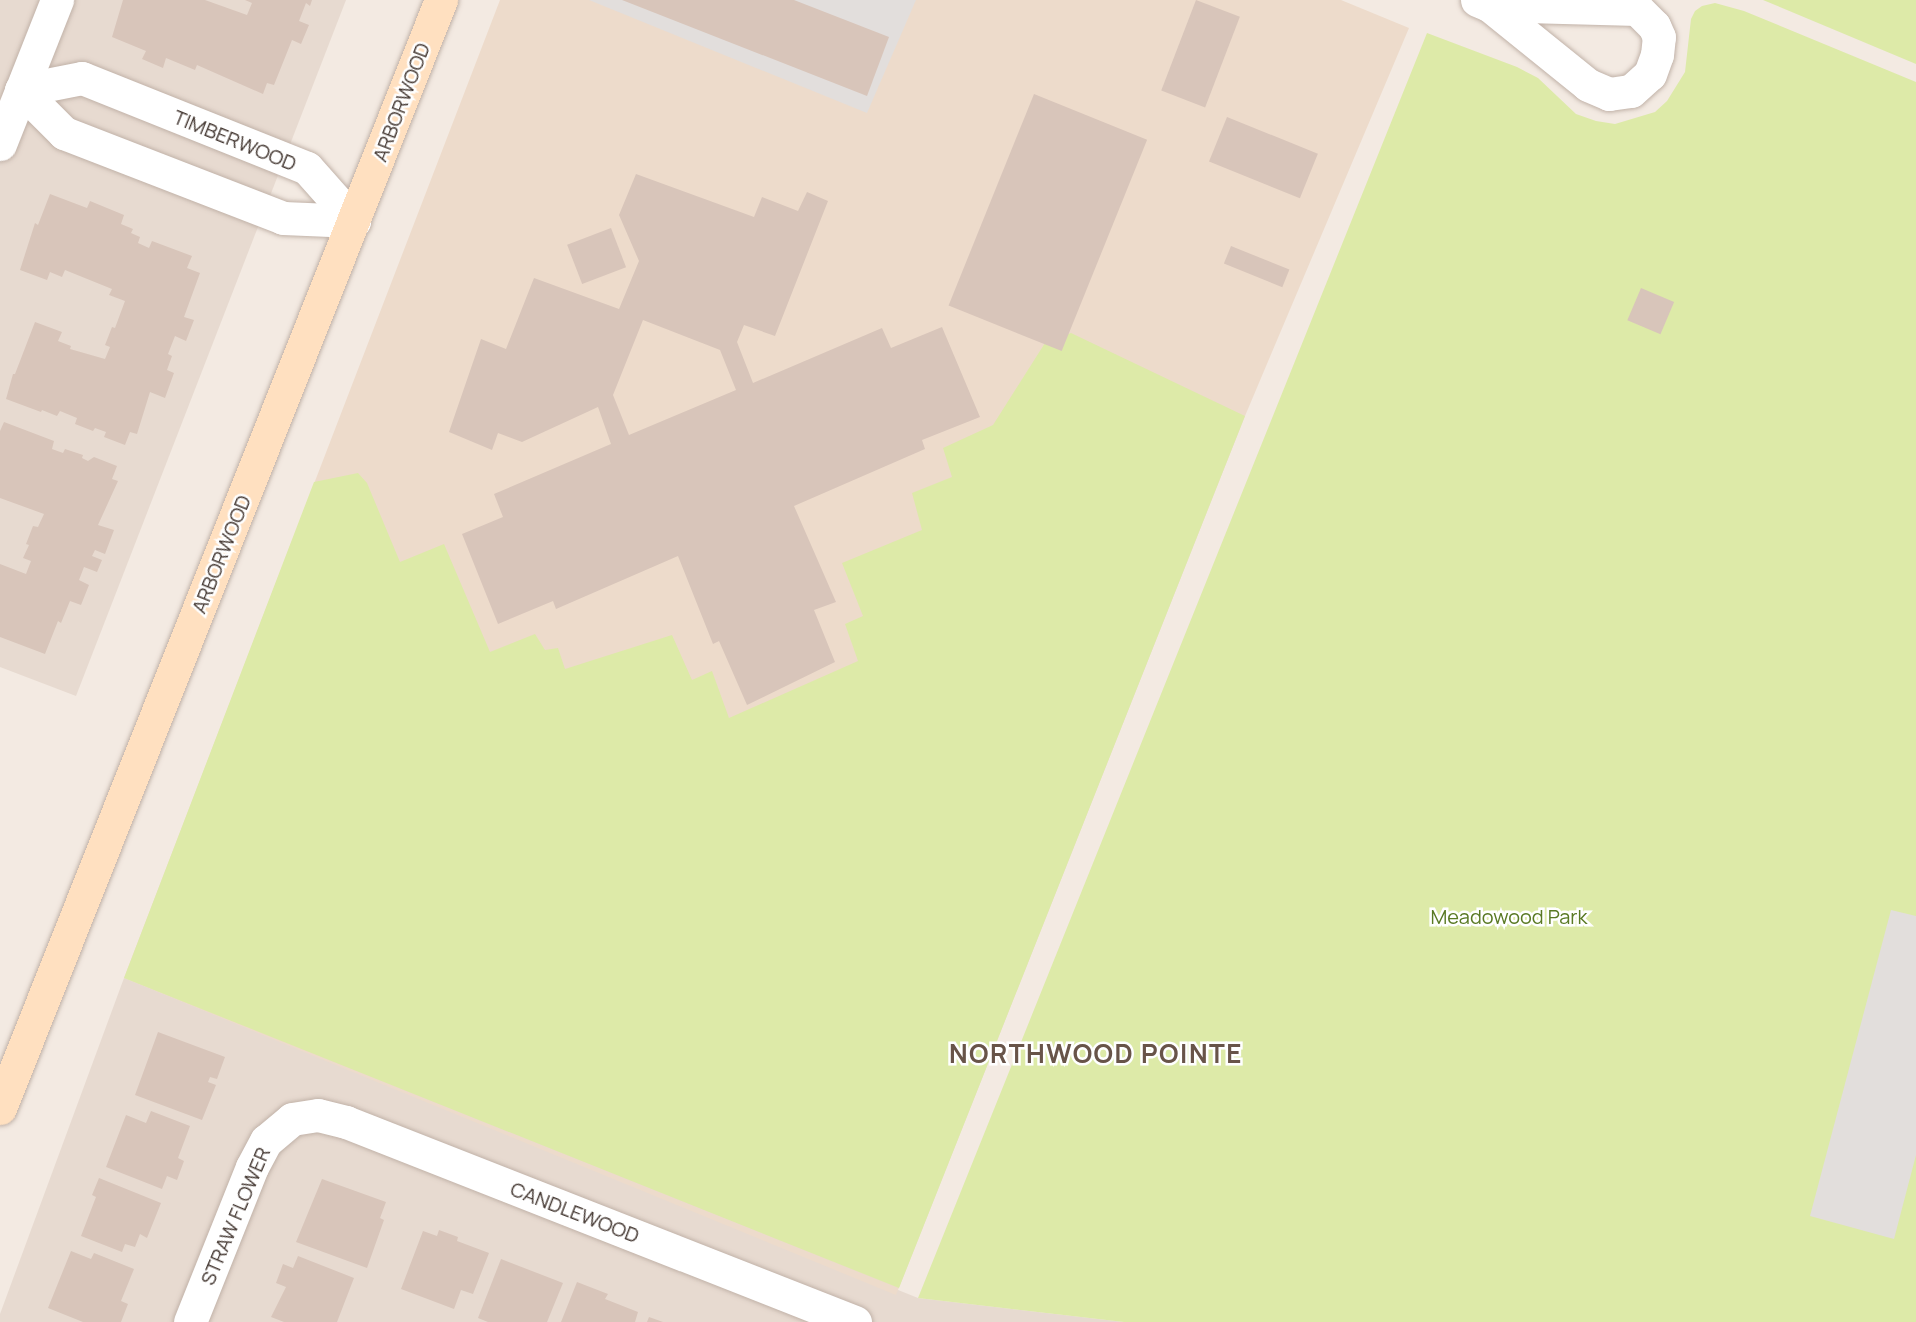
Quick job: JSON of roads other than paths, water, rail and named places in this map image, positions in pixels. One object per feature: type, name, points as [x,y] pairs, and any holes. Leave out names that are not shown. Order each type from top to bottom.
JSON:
[{"type":"street","points":[[0,144],[57,0]]},
{"type":"street","name":"ARBORWOOD","points":[[0,1108],[441,0]]},
{"type":"street","points":[[1483,2],[1637,9],[1654,26],[1659,37],[1657,55],[1650,74],[1631,91],[1609,94],[1588,85],[1483,2]]},
{"type":"street","name":"TIMBERWOOD","points":[[21,90],[82,78],[93,82],[307,168],[354,220]]},
{"type":"street","points":[[21,90],[64,133],[283,218],[354,220]]},
{"type":"street","name":"CANDLEWOOD","points":[[292,1119],[318,1115],[346,1122],[855,1322]]},
{"type":"street","name":"STRAW FLOWER","points":[[190,1322],[252,1167],[266,1141],[292,1119]]},
{"type":"district","name":"NORTHWOOD POINTE","points":[[1096,1054]]},
{"type":"park label","name":"Meadowood Park","points":[[1509,916]]}]
